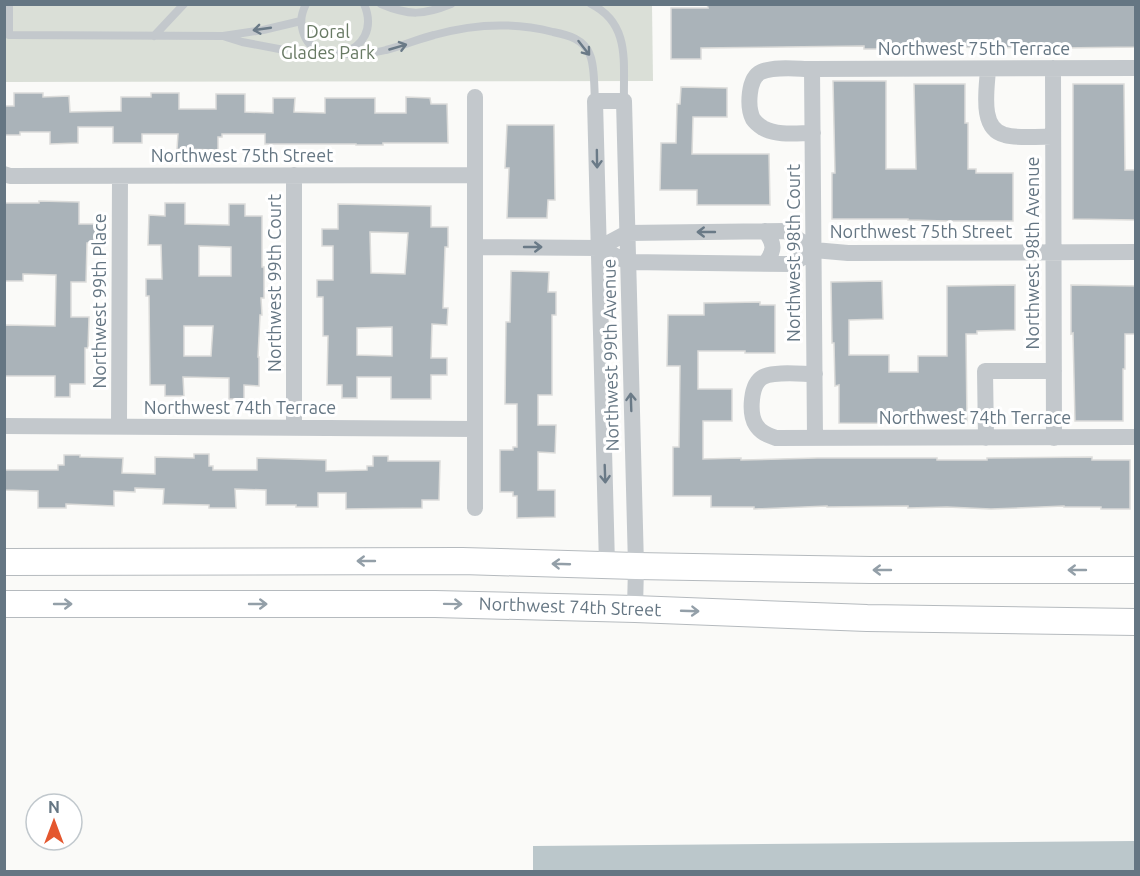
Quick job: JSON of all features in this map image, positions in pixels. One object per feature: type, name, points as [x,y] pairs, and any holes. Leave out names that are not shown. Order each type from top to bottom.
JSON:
[{"type":"main road","points":[[4,562],[462,561],[871,570],[1136,570]]},
{"type":"main road","name":"Northwest 74th Street","points":[[4,604],[435,604],[867,618],[1136,622]]},
{"type":"street","name":"Northwest 98th Avenue","points":[[1053,68],[1054,438]]},
{"type":"street","name":"Northwest 75th Terrace","points":[[812,69],[1136,68]]},
{"type":"street","points":[[812,69],[771,69],[759,72],[750,89],[750,105],[753,119],[760,127],[773,133],[813,133]]},
{"type":"street","name":"Northwest 98th Court","points":[[812,69],[815,438]]},
{"type":"street","points":[[988,69],[987,114],[997,133],[1007,136],[1052,136]]},
{"type":"street","points":[[474,98],[475,508]]},
{"type":"street","points":[[595,101],[624,100]]},
{"type":"street","name":"Northwest 99th Avenue","points":[[624,100],[636,566],[635,609]]},
{"type":"street","name":"Northwest 99th Avenue","points":[[595,101],[607,565]]},
{"type":"street","name":"Northwest 99th Court","points":[[294,175],[294,427]]},
{"type":"street","name":"Northwest 75th Street","points":[[6,176],[475,175]]},
{"type":"street","name":"Northwest 99th Place","points":[[119,426],[120,176]]},
{"type":"street","points":[[765,231],[773,246],[771,255],[765,264]]},
{"type":"street","name":"Northwest 75th Street","points":[[599,248],[627,232],[786,231],[814,250],[848,253],[1136,252]]},
{"type":"street","name":"Northwest 75th Street","points":[[475,247],[599,248],[628,261],[765,264],[792,264],[814,250]]},
{"type":"street","points":[[986,438],[985,371],[1054,371]]},
{"type":"street","points":[[814,374],[773,374],[762,378],[752,394],[752,411],[755,424],[763,432],[776,438],[815,438]]},
{"type":"street","name":"Northwest 74th Terrace","points":[[4,426],[475,429]]},
{"type":"street","name":"Northwest 74th Terrace","points":[[815,438],[1136,437]]},
{"type":"lane","points":[[9,4],[9,35],[223,36],[301,21]]},
{"type":"lane","points":[[154,36],[184,4]]},
{"type":"lane","points":[[306,4],[302,10],[303,33],[309,43],[329,54]]},
{"type":"lane","points":[[340,54],[351,50],[366,34],[368,13],[364,4]]},
{"type":"lane","points":[[381,4],[408,13],[424,13],[451,4]]},
{"type":"lane","points":[[591,4],[612,20],[620,33],[623,48],[624,100]]},
{"type":"lane","points":[[223,36],[242,42],[300,52],[365,54],[384,51],[458,29],[513,26],[543,29],[579,40],[590,55],[595,101]]},
{"type":"green space","name":"Doral Glades Park","points":[[4,5],[652,5],[653,81],[5,82]]},
{"type":"shaded area","points":[[1135,841],[1135,871],[533,871],[533,846]]},
{"type":"building","points":[[707,4],[1136,4],[1136,47],[701,48],[701,59],[671,59],[671,8],[708,8]]},
{"type":"building","points":[[833,81],[886,81],[886,169],[916,169],[914,84],[965,84],[968,169],[976,169],[976,173],[1013,173],[1013,221],[832,219],[832,173],[835,173]]},
{"type":"building","points":[[1073,84],[1124,84],[1125,170],[1136,170],[1136,220],[1073,219]]},
{"type":"building","points":[[681,87],[727,88],[727,117],[693,117],[692,154],[769,154],[770,205],[697,205],[697,190],[660,190],[661,143],[676,143],[677,104],[680,104]]},
{"type":"building","points":[[14,93],[43,93],[43,97],[69,96],[70,112],[121,111],[121,97],[151,97],[151,93],[179,93],[179,109],[216,109],[216,94],[245,94],[245,112],[273,113],[273,98],[295,98],[294,112],[325,113],[325,98],[375,98],[375,113],[406,113],[406,97],[430,98],[431,104],[447,104],[448,143],[265,144],[265,134],[222,134],[222,137],[218,137],[218,150],[177,149],[178,134],[142,134],[142,143],[113,143],[113,127],[78,127],[78,143],[50,144],[50,132],[20,132],[20,135],[4,135],[4,106],[14,106]]},
{"type":"building","points":[[507,125],[554,125],[555,200],[548,200],[547,218],[507,218],[509,168],[505,168]]},
{"type":"building","points":[[39,201],[79,202],[79,224],[96,224],[95,243],[87,243],[86,282],[71,282],[71,317],[89,317],[88,348],[85,348],[85,384],[70,384],[70,397],[55,397],[55,376],[4,376],[4,325],[55,326],[56,275],[23,274],[23,281],[4,281],[4,203],[39,203]]},
{"type":"building","points":[[165,203],[185,203],[185,224],[229,225],[229,204],[245,204],[245,216],[262,216],[264,298],[261,298],[262,315],[260,315],[259,386],[244,385],[244,399],[229,399],[229,378],[183,377],[184,396],[165,396],[165,385],[150,385],[149,296],[146,296],[146,279],[162,279],[161,245],[148,245],[149,215],[165,216]],"holes":[[[199,246],[231,247],[231,276],[199,276]],[[184,326],[213,326],[211,356],[184,356]]]},
{"type":"building","points":[[338,204],[431,206],[431,227],[448,227],[443,308],[448,308],[447,325],[432,324],[431,358],[447,358],[447,375],[431,375],[431,399],[391,399],[391,377],[357,377],[357,398],[342,398],[342,385],[327,385],[328,336],[323,336],[323,297],[317,297],[317,280],[333,280],[333,246],[322,246],[322,229],[338,229]],"holes":[[[370,232],[408,233],[405,274],[371,273]],[[392,327],[392,356],[357,355],[357,328]]]},
{"type":"building","points":[[511,271],[549,272],[548,292],[556,292],[556,315],[552,315],[552,395],[538,395],[538,425],[556,425],[555,453],[538,452],[538,490],[555,490],[555,517],[517,518],[517,496],[513,496],[513,492],[500,492],[500,450],[513,450],[513,447],[517,447],[517,404],[505,404],[506,322],[510,322]]},
{"type":"building","points":[[882,281],[883,319],[849,320],[849,355],[889,355],[889,372],[918,372],[918,356],[947,356],[947,286],[1015,285],[1015,330],[977,331],[977,334],[966,334],[967,424],[839,423],[839,385],[835,386],[834,343],[832,343],[831,282]]},
{"type":"building","points":[[1071,285],[1136,286],[1136,334],[1125,334],[1123,421],[1075,421]]},
{"type":"building","points":[[760,302],[760,305],[775,305],[775,353],[698,351],[698,389],[732,389],[732,421],[703,421],[703,459],[937,458],[937,460],[987,460],[987,458],[1092,457],[1092,460],[1130,460],[1130,509],[1064,506],[991,509],[827,506],[754,509],[754,507],[711,507],[711,496],[673,496],[673,447],[679,447],[680,366],[667,366],[668,315],[704,315],[704,303]]},
{"type":"building","points":[[194,454],[209,454],[209,466],[213,466],[213,470],[257,470],[257,458],[326,460],[326,471],[367,470],[367,466],[373,466],[373,456],[388,456],[388,461],[440,461],[439,500],[422,500],[422,508],[346,509],[346,493],[318,493],[318,507],[296,507],[296,505],[266,505],[266,490],[235,489],[236,508],[209,508],[209,505],[163,504],[164,489],[135,488],[135,492],[114,491],[114,506],[66,504],[66,508],[38,508],[38,491],[4,490],[4,470],[58,470],[58,465],[64,465],[64,455],[123,458],[122,473],[155,474],[155,457],[194,458]]}]
